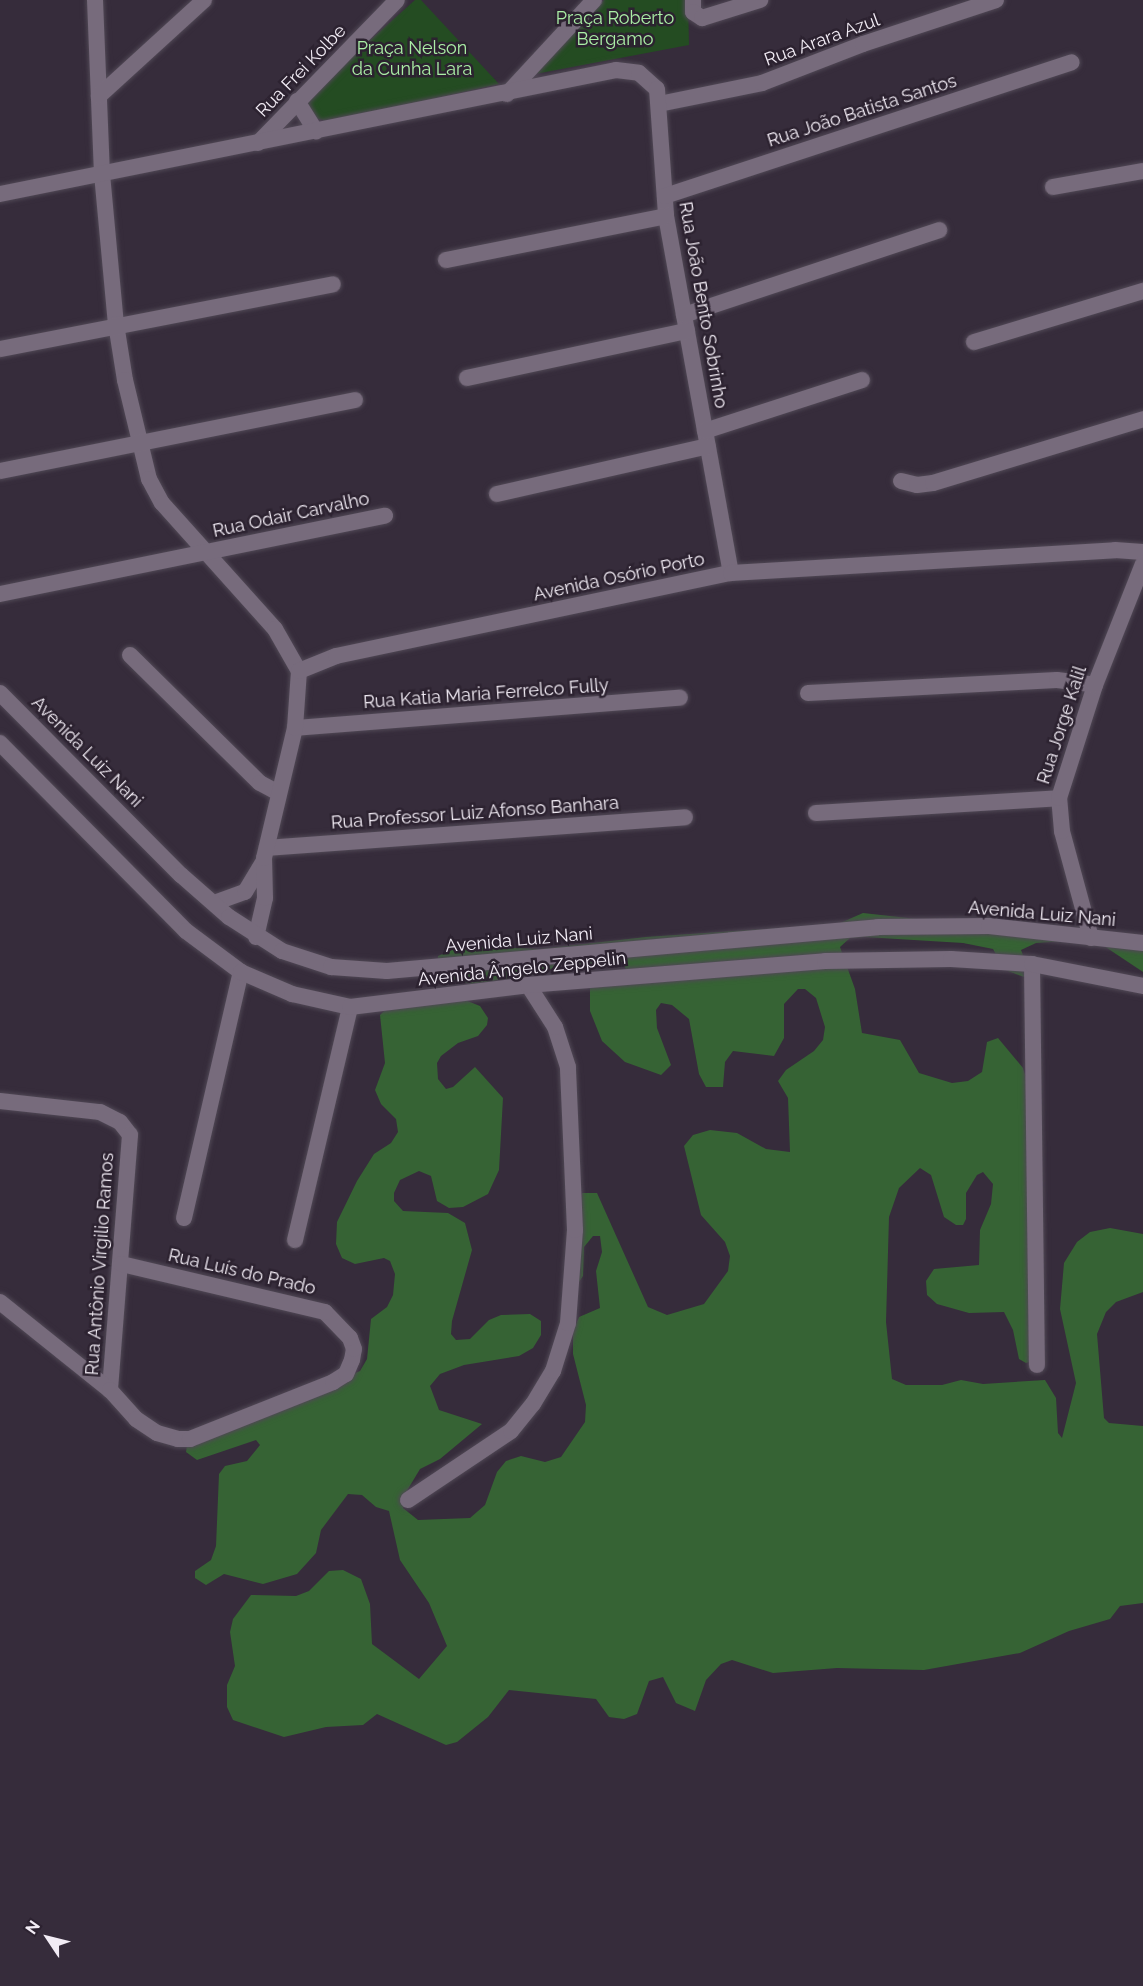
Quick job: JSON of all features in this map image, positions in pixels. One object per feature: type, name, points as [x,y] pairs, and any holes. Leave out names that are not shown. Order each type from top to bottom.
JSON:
[{"type":"street","points":[[95,0],[102,174],[116,324],[149,479],[162,504],[275,629],[299,671],[295,728],[266,853],[265,898],[256,937]]},
{"type":"street","points":[[99,96],[204,0]]},
{"type":"street","name":"Rua Frei Kolbe","points":[[258,143],[397,0]]},
{"type":"street","points":[[0,194],[507,94],[594,0]]},
{"type":"street","points":[[693,0],[693,12],[708,18],[760,0]]},
{"type":"street","name":"Rua Arara Azul","points":[[659,104],[762,83],[996,0]]},
{"type":"street","name":"Rua João Batista Santos","points":[[665,196],[1072,62]]},
{"type":"street","name":"Rua João Bento Sobrinho","points":[[507,94],[616,70],[649,79],[657,89],[666,216],[731,573]]},
{"type":"street","points":[[297,101],[316,132]]},
{"type":"street","points":[[1053,187],[1143,171]]},
{"type":"street","points":[[446,260],[666,216]]},
{"type":"street","points":[[467,378],[685,323],[939,230]]},
{"type":"street","points":[[0,349],[116,324],[333,284]]},
{"type":"street","points":[[974,342],[1143,291]]},
{"type":"street","points":[[497,494],[706,439],[861,380]]},
{"type":"street","points":[[0,471],[355,400]]},
{"type":"street","points":[[901,481],[917,485],[933,483],[1143,419]]},
{"type":"street","name":"Rua Odair Carvalho","points":[[0,594],[385,516]]},
{"type":"street","name":"Avenida Osório Porto","points":[[299,671],[336,656],[731,573],[1115,550],[1143,552]]},
{"type":"street","name":"Rua Jorge Kalil","points":[[1091,938],[1062,831],[1059,798],[1095,685],[1143,564]]},
{"type":"street","points":[[130,655],[260,783],[279,793]]},
{"type":"street","points":[[808,693],[1057,680],[1095,685]]},
{"type":"street","name":"Avenida Luiz Nani","points":[[0,693],[214,903],[256,937],[331,966],[387,971],[878,927],[989,926],[1143,944]]},
{"type":"street","name":"Rua Katia Maria Ferrelco Fully","points":[[295,728],[680,698]]},
{"type":"street","name":"Avenida Ângelo Zeppelin","points":[[0,743],[179,924],[242,972],[292,994],[350,1007],[528,985],[825,961],[951,959],[1032,964],[1143,986]]},
{"type":"street","points":[[816,813],[1059,798]]},
{"type":"street","name":"Rua Professor Luiz Afonso Banhara","points":[[266,853],[685,817]]},
{"type":"street","points":[[214,903],[245,892],[266,853]]},
{"type":"street","points":[[1032,964],[1037,1365]]},
{"type":"street","points":[[184,1218],[242,972]]},
{"type":"street","points":[[408,1500],[511,1431],[533,1404],[553,1371],[568,1323],[575,1230],[568,1067],[555,1027],[528,985]]},
{"type":"street","points":[[295,1240],[350,1007]]},
{"type":"street","name":"Rua Antônio Virgilio Ramos","points":[[0,1101],[100,1112],[120,1122],[130,1135],[122,1264],[110,1390]]},
{"type":"street","name":"Rua Luís do Prado","points":[[110,1390],[136,1419],[157,1432],[190,1439],[333,1382],[346,1374],[354,1349],[338,1322],[309,1306],[122,1264]]},
{"type":"street","points":[[0,1302],[110,1390]]},
{"type":"green space","name":"Praça Nelson da Cunha Lara","points":[[415,0],[421,0],[499,84],[330,122],[315,118],[304,99]]},
{"type":"green space","name":"Praça Roberto Bergamo","points":[[604,0],[688,0],[689,45],[530,75]]},
{"type":"green space","points":[[863,913],[1143,944],[1143,972],[1101,944],[1065,941],[1036,943],[1021,950],[1030,973],[1024,977],[1005,970],[993,949],[963,943],[865,937],[850,938],[840,947],[855,989],[862,1033],[900,1040],[919,1073],[952,1083],[968,1081],[982,1072],[987,1042],[998,1038],[1023,1068],[1030,1091],[1035,1360],[1026,1363],[1019,1359],[1013,1330],[1004,1312],[969,1313],[937,1304],[927,1295],[926,1281],[934,1269],[979,1265],[980,1230],[991,1204],[993,1184],[983,1172],[977,1175],[966,1193],[966,1219],[963,1225],[956,1225],[944,1217],[931,1175],[920,1168],[899,1188],[889,1217],[886,1322],[892,1379],[906,1385],[942,1385],[961,1380],[983,1384],[1045,1380],[1056,1398],[1058,1433],[1062,1438],[1076,1383],[1060,1309],[1064,1263],[1077,1242],[1090,1232],[1110,1228],[1143,1234],[1143,1292],[1116,1302],[1106,1312],[1097,1334],[1104,1418],[1109,1423],[1143,1426],[1143,1603],[1120,1606],[1110,1619],[1069,1631],[1020,1653],[924,1670],[837,1668],[773,1673],[732,1660],[721,1664],[706,1680],[695,1711],[676,1703],[663,1677],[649,1681],[637,1714],[624,1719],[609,1717],[596,1699],[509,1690],[488,1717],[457,1742],[446,1745],[377,1714],[363,1725],[326,1727],[284,1737],[233,1720],[227,1707],[227,1685],[235,1666],[230,1632],[233,1619],[251,1595],[296,1596],[309,1591],[329,1571],[343,1570],[361,1579],[370,1604],[372,1644],[419,1679],[447,1646],[429,1603],[400,1560],[389,1511],[376,1507],[362,1495],[348,1494],[321,1530],[316,1553],[297,1574],[263,1584],[224,1574],[206,1585],[195,1578],[195,1571],[211,1560],[216,1546],[219,1474],[225,1466],[247,1461],[260,1445],[256,1440],[197,1460],[186,1452],[187,1445],[360,1371],[367,1359],[371,1319],[387,1307],[393,1295],[395,1274],[390,1261],[384,1258],[355,1264],[342,1258],[336,1244],[337,1222],[357,1181],[374,1154],[391,1143],[398,1132],[396,1119],[381,1104],[375,1090],[385,1063],[380,1015],[384,1011],[460,998],[480,1006],[488,1018],[487,1025],[478,1036],[458,1043],[441,1056],[437,1063],[438,1079],[446,1089],[453,1087],[475,1067],[503,1098],[499,1170],[488,1194],[463,1207],[449,1208],[437,1201],[431,1176],[419,1171],[400,1180],[394,1193],[394,1201],[403,1211],[448,1213],[465,1223],[472,1250],[452,1321],[451,1334],[456,1340],[470,1339],[489,1320],[501,1315],[530,1314],[541,1321],[541,1335],[533,1348],[519,1356],[464,1365],[440,1374],[430,1386],[439,1410],[482,1424],[440,1459],[420,1469],[405,1494],[403,1508],[418,1520],[470,1518],[485,1505],[497,1472],[506,1461],[521,1456],[545,1462],[561,1457],[585,1422],[586,1405],[573,1354],[573,1331],[579,1317],[600,1308],[596,1271],[602,1252],[600,1236],[593,1236],[584,1247],[583,1276],[579,1282],[576,1228],[582,1193],[597,1193],[648,1307],[667,1315],[704,1304],[728,1271],[730,1256],[725,1242],[701,1215],[684,1146],[693,1135],[710,1130],[737,1133],[766,1149],[790,1152],[788,1098],[778,1081],[786,1070],[814,1051],[823,1040],[825,1027],[816,998],[805,989],[798,989],[784,1004],[784,1038],[774,1056],[733,1051],[725,1062],[723,1087],[706,1087],[699,1074],[689,1019],[672,1005],[661,1003],[656,1010],[657,1028],[671,1065],[661,1075],[625,1062],[602,1041],[590,1011],[590,986],[627,971],[622,962],[562,965],[532,975],[472,984],[437,976],[438,956],[462,946],[540,949],[646,937],[838,924]]}]
